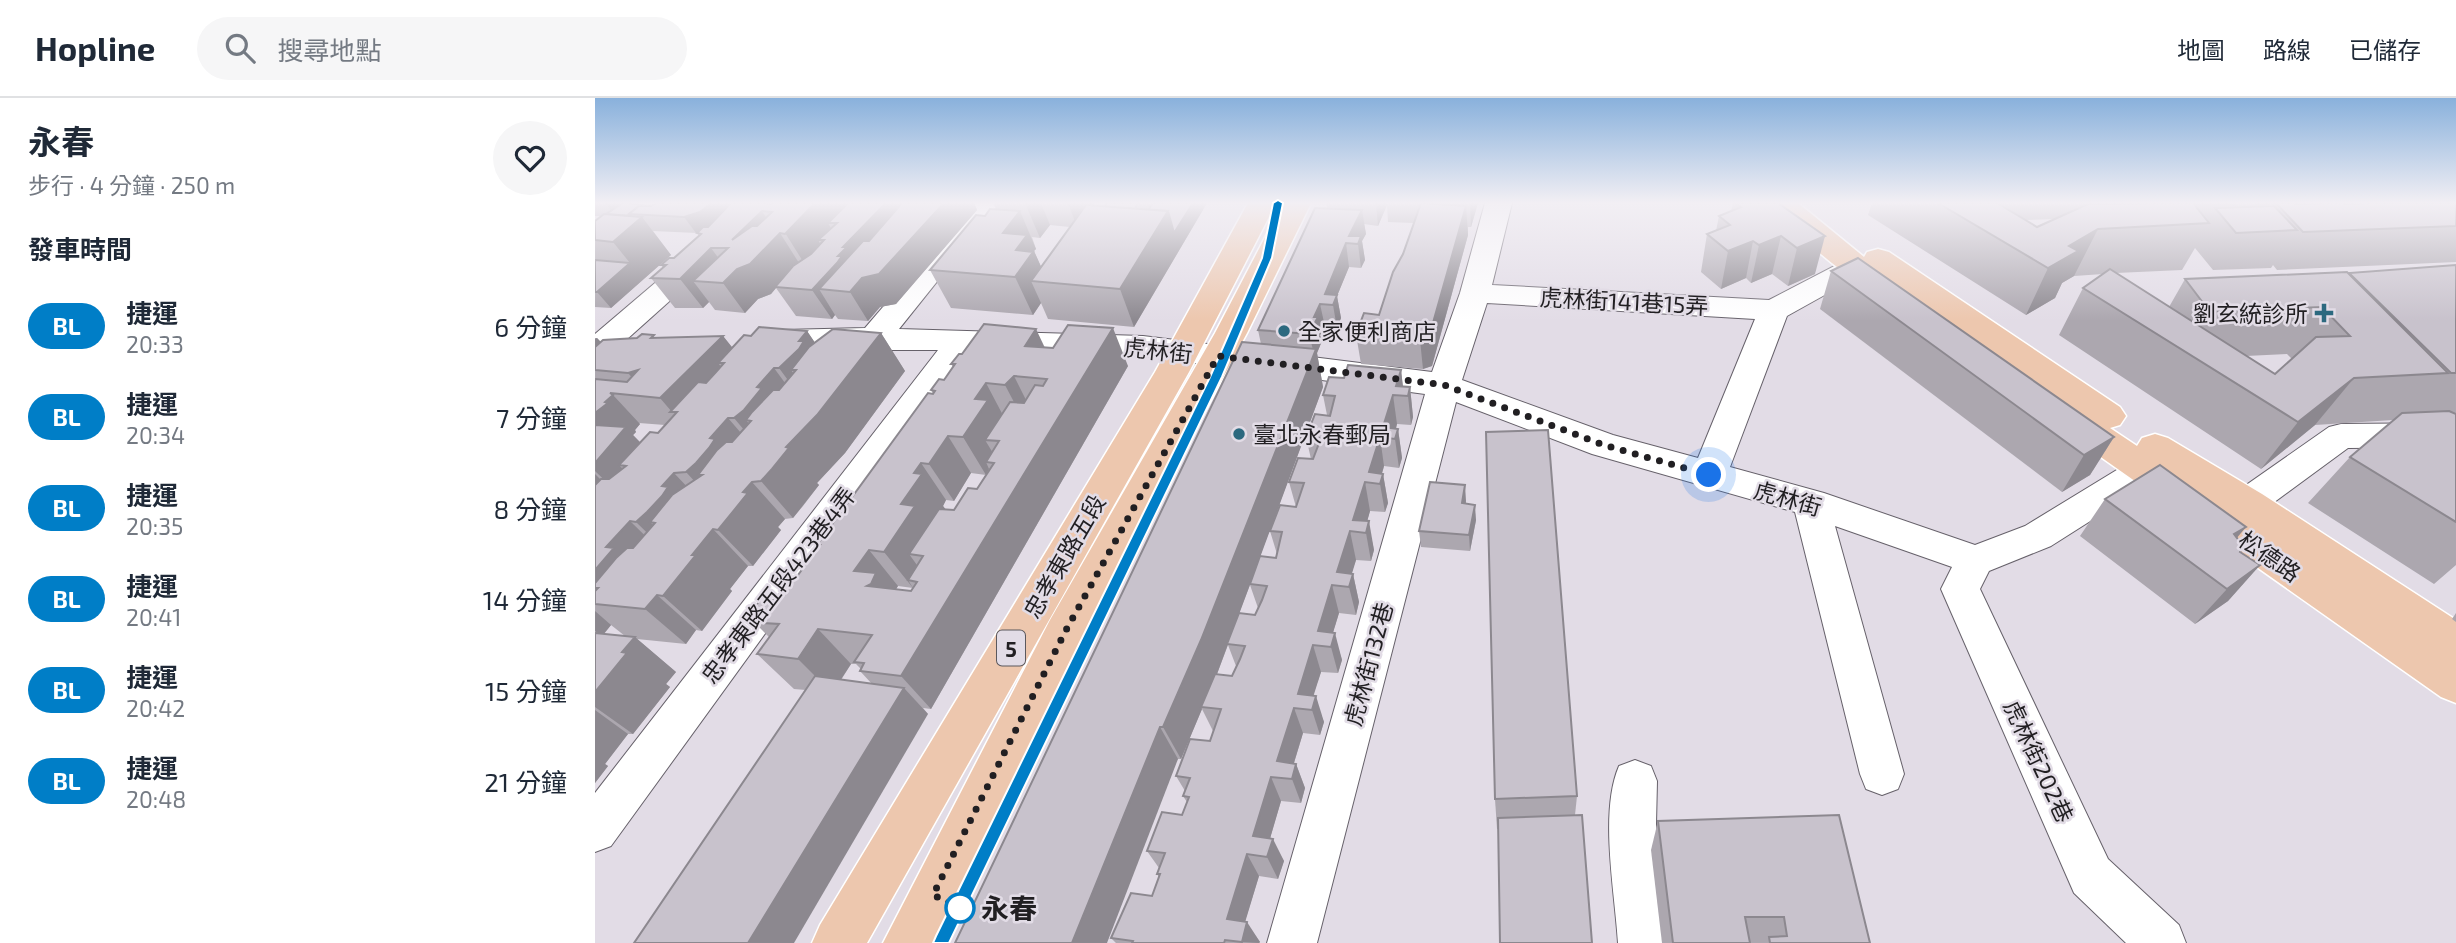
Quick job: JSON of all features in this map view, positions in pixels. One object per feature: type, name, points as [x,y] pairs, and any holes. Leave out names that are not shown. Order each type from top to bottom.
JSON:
[{"type":"main road","name":"忠孝東路五段","points":[[909,943],[1065,632],[1200,354],[1246,242]]},
{"type":"main road","name":"忠孝東路五段","points":[[838,943],[1200,354],[1272,242]]},
{"type":"main road","name":"松德路","points":[[1828,242],[1856,266],[2235,513],[2456,642]]},
{"type":"main road","name":"松德路","points":[[1859,242],[2157,463]]},
{"type":"main road","name":"松德路","points":[[2235,513],[2456,684]]},
{"type":"street","points":[[595,352],[720,242]]},
{"type":"street","points":[[874,338],[953,242]]},
{"type":"street","name":"虎林街132巷","points":[[1292,943],[1444,385],[1475,293],[1488,242]]},
{"type":"street","points":[[1709,475],[1774,310],[1856,266]]},
{"type":"street","name":"虎林街141巷15弄","points":[[1475,293],[1774,310]]},
{"type":"street","name":"虎林街","points":[[745,360],[783,340],[874,338],[1143,346],[1444,385],[1604,445],[1811,503],[1976,560]]},
{"type":"street","name":"忠孝東路五段423巷4弄","points":[[595,830],[962,340]]},
{"type":"street","points":[[595,352],[634,351]]},
{"type":"street","points":[[2235,513],[2341,436],[2456,435]]},
{"type":"street","points":[[1976,560],[2038,536],[2157,463]]},
{"type":"street","points":[[1811,503],[1882,774]]},
{"type":"street","name":"虎林街202巷","points":[[1976,560],[1960,589],[2091,876],[2161,943]]},
{"type":"street","points":[[1635,781],[1633,824],[1643,943]]},
{"type":"building","points":[[692,242],[771,242],[750,264],[737,269],[723,283],[693,281],[728,248],[711,248],[680,279],[651,278],[666,265],[661,265],[669,258],[674,258]]},
{"type":"building","points":[[822,242],[847,242],[843,247],[847,247],[838,256],[842,256],[837,263],[812,290],[775,287],[793,266],[811,254]]},
{"type":"building","points":[[862,242],[908,242],[879,274],[862,278],[850,292],[819,289]]},
{"type":"building","points":[[953,242],[1022,242],[1016,250],[1033,252],[1015,277],[930,270]]},
{"type":"building","points":[[1059,242],[1149,242],[1120,289],[1031,281]]},
{"type":"building","points":[[1299,242],[1359,242],[1346,243],[1325,294],[1337,295],[1333,305],[1320,304],[1314,317],[1318,317],[1309,334],[1258,330]]},
{"type":"building","points":[[1407,242],[1456,242],[1429,337],[1420,340],[1356,334],[1364,313],[1379,315],[1393,272]]},
{"type":"building","points":[[1717,242],[1749,242],[1728,251]]},
{"type":"building","points":[[1790,242],[1810,242],[1797,248]]},
{"type":"building","points":[[2005,242],[2075,242],[2069,246],[2078,251],[2048,268]]},
{"type":"building","points":[[1858,258],[2114,437],[2084,455],[1831,271]]},
{"type":"building","points":[[595,260],[630,263],[595,292]]},
{"type":"building","points":[[2456,265],[2456,373],[2451,373],[2349,273]]},
{"type":"building","points":[[2110,269],[2275,374],[2316,337],[2350,336],[2322,307],[2210,312],[2185,279],[2347,272],[2448,373],[2354,378],[2298,422],[2083,288]]},
{"type":"building","points":[[984,324],[1036,329],[1025,346],[1053,348],[1068,325],[1113,328],[901,676],[860,671],[864,663],[854,662],[872,635],[818,629],[798,659],[757,654],[779,624],[763,623],[766,618],[748,616],[761,599],[775,600],[785,586],[790,586],[806,564],[802,564],[813,549],[820,545],[817,545],[928,393],[933,394],[935,391],[931,390],[939,379],[944,380],[955,364],[951,364],[962,354]],"holes":[[[1014,376],[1047,379],[1043,386],[1035,385],[1024,403],[1010,402],[985,440],[999,441],[986,462],[994,463],[977,489],[968,488],[954,510],[939,509],[909,554],[923,556],[908,580],[917,582],[911,591],[867,586],[871,584],[876,573],[854,571],[869,550],[884,552],[915,506],[901,504],[922,474],[914,473],[921,463],[929,464],[948,436],[963,437],[988,400],[975,399],[986,383],[1005,385]]]},
{"type":"building","points":[[759,327],[807,331],[799,341],[804,341],[799,349],[779,368],[774,368],[757,387],[762,388],[744,410],[734,418],[728,418],[710,438],[715,439],[696,463],[686,472],[674,473],[662,486],[668,487],[662,496],[636,522],[630,521],[606,547],[614,548],[595,570],[595,485],[601,479],[609,479],[626,466],[619,465],[650,432],[658,433],[677,412],[670,412],[698,382],[706,383],[724,363],[718,363],[744,335],[751,336]]},
{"type":"building","points":[[833,329],[881,333],[817,415],[786,447],[789,448],[772,469],[761,481],[752,482],[743,492],[748,493],[718,530],[713,529],[663,596],[657,595],[645,609],[595,604],[595,591],[598,588],[595,588],[595,583],[616,558],[627,548],[633,548],[655,523],[650,522],[672,495],[702,475],[698,475],[717,450],[726,442],[732,442],[751,421],[746,420],[752,412],[773,390],[779,390],[796,370],[791,370],[809,347]]},
{"type":"building","points":[[642,334],[654,335],[651,338],[723,336],[660,398],[610,393],[613,395],[605,402],[608,403],[595,413],[595,379],[627,382],[638,370],[628,373],[595,370],[595,347],[603,340],[637,338]]},
{"type":"building","points":[[1242,342],[1316,349],[1201,640],[1163,727],[1160,727],[1072,943],[955,943]]},
{"type":"building","points":[[1348,365],[1401,370],[1396,386],[1410,387],[1408,396],[1393,395],[1383,427],[1398,429],[1395,439],[1380,437],[1369,472],[1383,474],[1380,484],[1365,482],[1353,520],[1369,521],[1366,533],[1350,531],[1337,572],[1353,574],[1349,587],[1332,585],[1318,631],[1335,633],[1331,647],[1313,645],[1298,694],[1316,696],[1312,710],[1294,708],[1277,761],[1296,764],[1292,779],[1271,777],[1253,836],[1273,839],[1267,857],[1247,854],[1227,919],[1247,922],[1242,942],[1225,940],[1224,943],[1132,943],[1133,941],[1111,938],[1131,893],[1152,896],[1165,853],[1147,851],[1162,812],[1182,815],[1189,797],[1183,796],[1190,778],[1176,776],[1190,739],[1210,741],[1221,709],[1201,707],[1215,674],[1232,676],[1240,659],[1245,646],[1227,644],[1239,613],[1255,615],[1262,600],[1267,586],[1250,584],[1260,556],[1276,558],[1282,532],[1270,531],[1280,505],[1296,507],[1304,483],[1289,482],[1298,458],[1313,459],[1321,438],[1306,437],[1315,414],[1330,416],[1335,396],[1323,395],[1329,377],[1344,378]]},
{"type":"building","points":[[2449,411],[2456,414],[2456,522],[2350,457],[2402,413]]},
{"type":"building","points":[[595,425],[626,427],[595,463]]},
{"type":"building","points":[[1548,430],[1577,796],[1495,799],[1486,432]]},
{"type":"building","points":[[2160,465],[2246,527],[2234,534],[2243,546],[2240,552],[2260,565],[2227,589],[2105,499]]},
{"type":"building","points":[[1430,482],[1465,485],[1462,503],[1475,505],[1469,535],[1419,531]]},
{"type":"building","points":[[595,633],[635,637],[622,652],[627,653],[595,692]]},
{"type":"building","points":[[815,676],[904,688],[748,943],[634,943]]},
{"type":"building","points":[[1582,815],[1592,943],[1500,943],[1498,818]]},
{"type":"building","points":[[1839,815],[1870,943],[1770,943],[1769,937],[1787,936],[1784,917],[1745,917],[1750,943],[1673,943],[1658,821]]},
{"type":"metro line","name":"BL","points":[[943,943],[1216,377],[1267,258],[1270,242]]},
{"type":"place","name":"劉玄統診所","points":[[2324,313]]},
{"type":"place","name":"全家便利商店","points":[[1284,331]]},
{"type":"place","name":"臺北永春郵局","points":[[1239,434]]},
{"type":"place","name":"永春","points":[[960,908]]},
{"type":"route","points":[[960,908],[933,895],[1065,632],[1218,356],[1444,385],[1604,445],[1709,475]]}]
